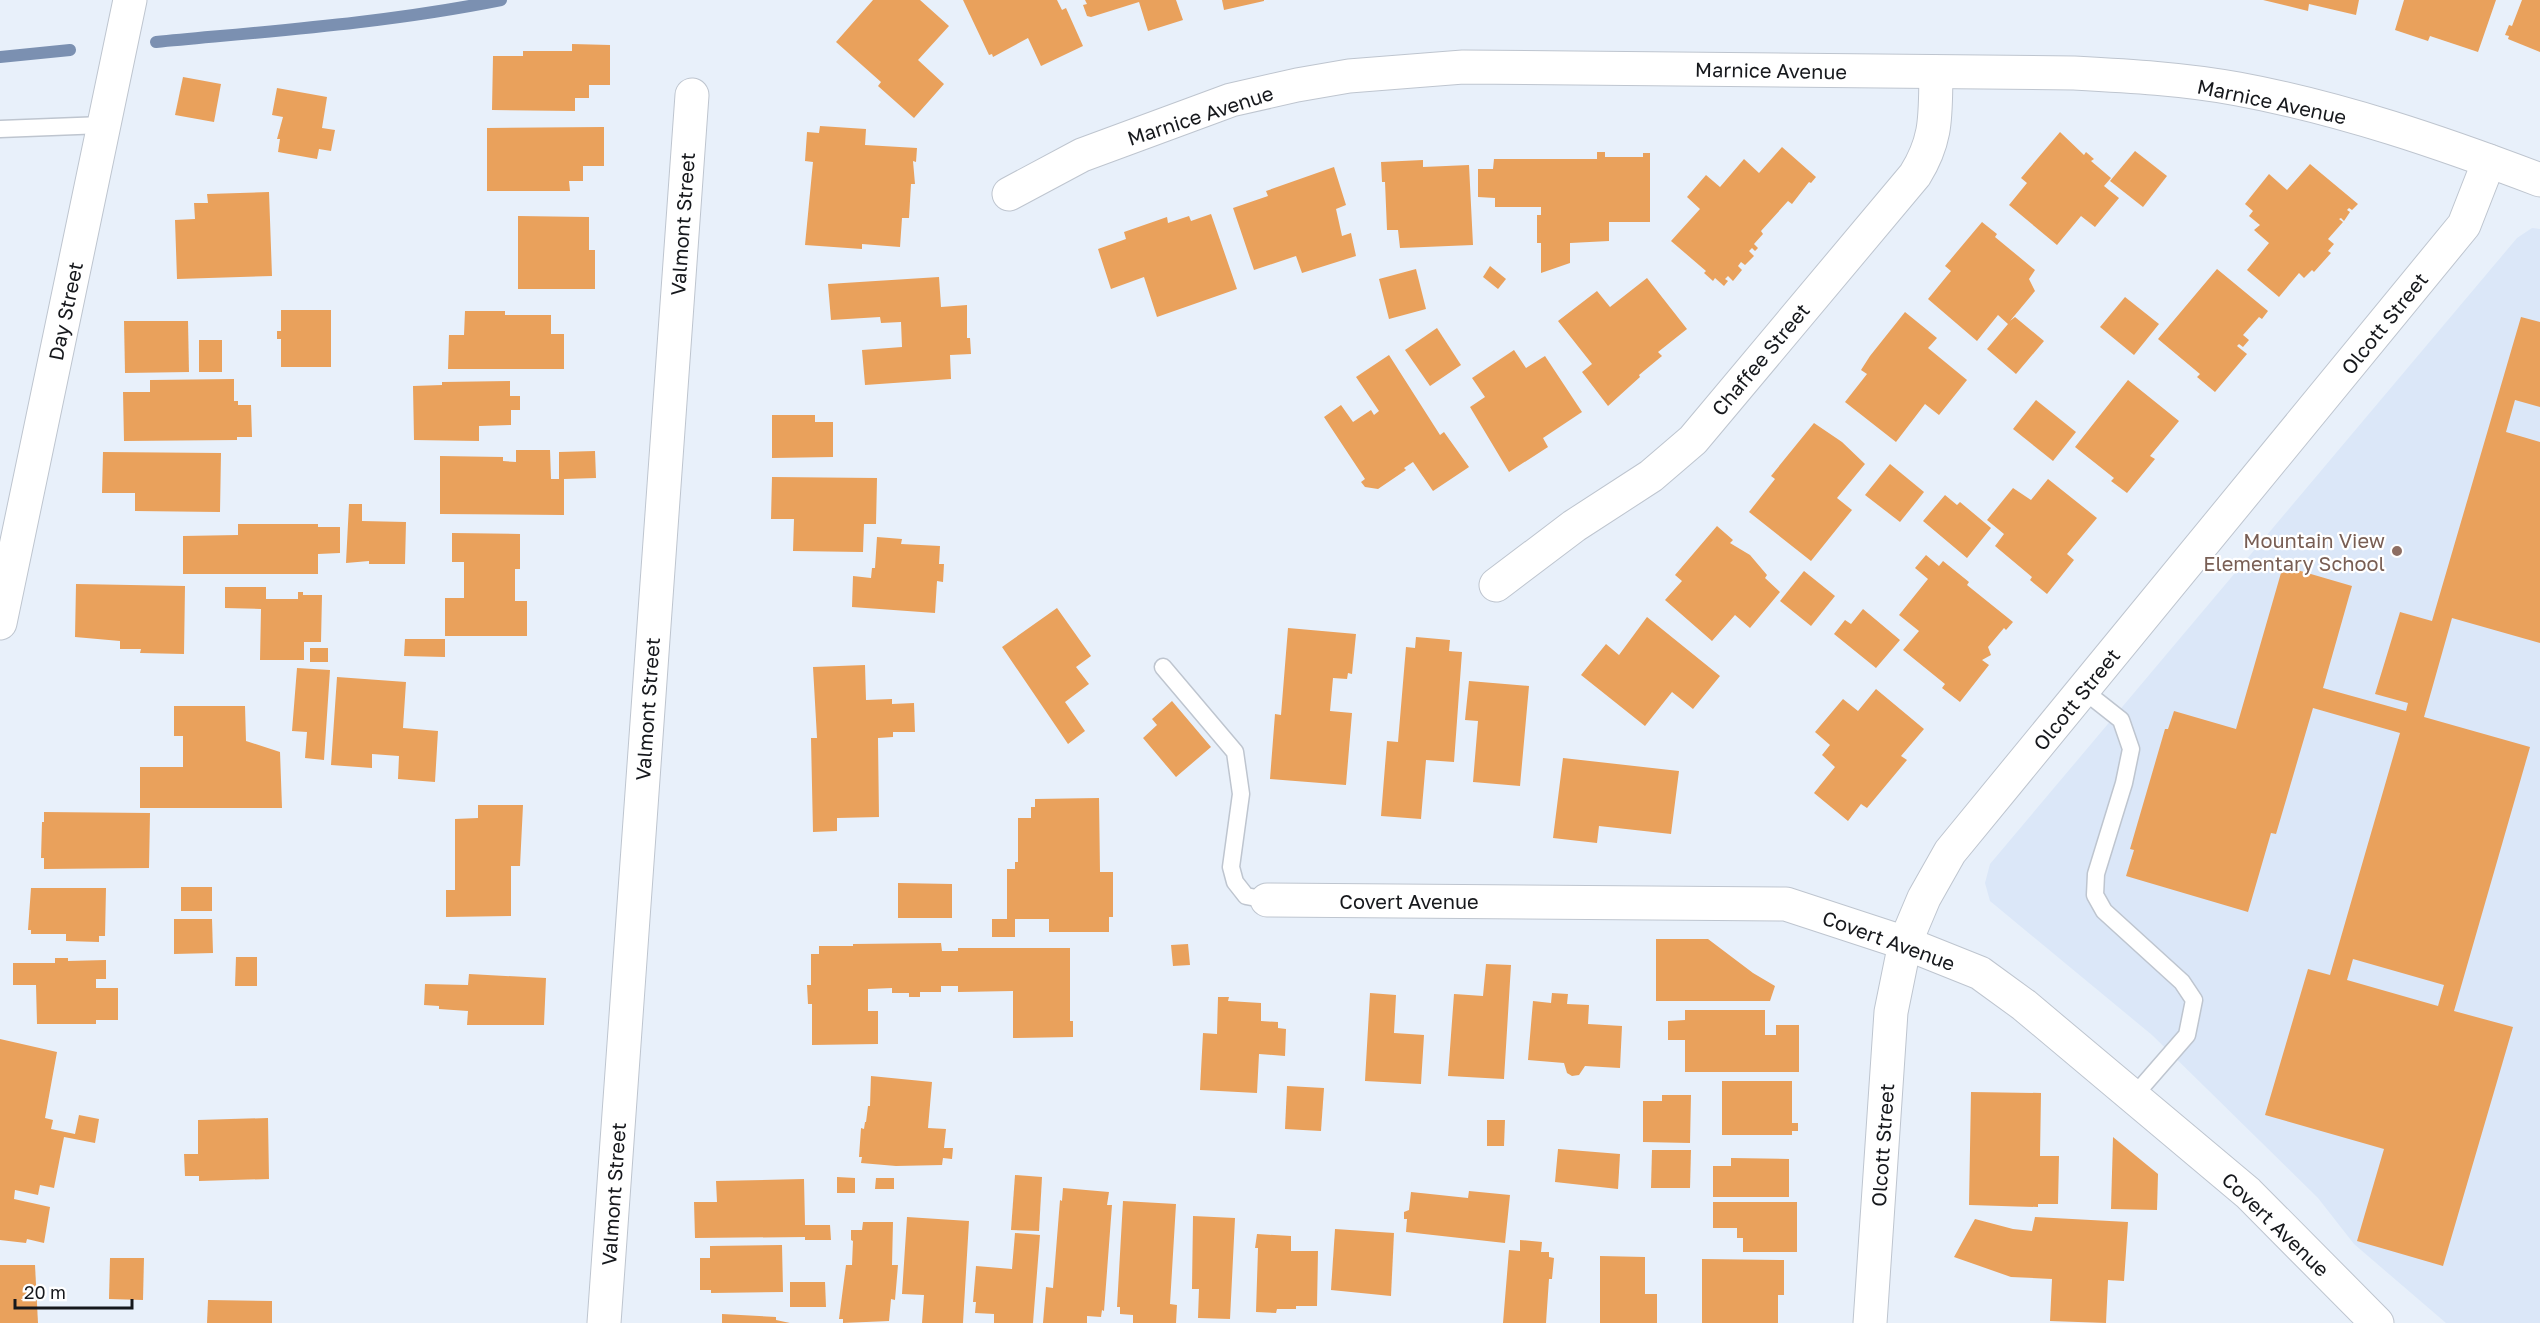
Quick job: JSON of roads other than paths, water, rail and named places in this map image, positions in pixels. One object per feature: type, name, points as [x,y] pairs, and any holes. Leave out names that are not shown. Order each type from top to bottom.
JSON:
[{"type":"street","name":"Day Street","points":[[0,623],[130,0]]},
{"type":"street","name":"Marnice Avenue","points":[[1009,194],[1082,155],[1220,104],[1297,85],[1349,76],[1463,67],[2074,73],[2144,77],[2238,89],[2315,107],[2489,161],[2540,180]]},
{"type":"street","name":"Chaffee Street","points":[[1496,585],[1574,526],[1651,476],[1693,440],[1915,175],[1928,154],[1935,129],[1936,72]]},
{"type":"street","name":"Valmont Street","points":[[604,1323],[692,95]]},
{"type":"street","name":"Olcott Street","points":[[1870,1323],[1891,1012],[1905,943],[1924,898],[1950,852],[2464,225],[2489,161]]},
{"type":"street","name":"Covert Avenue","points":[[1267,900],[1786,904],[1905,943],[1980,973],[2024,1005],[2248,1193],[2377,1323]]},
{"type":"lane","points":[[0,129],[103,125]]},
{"type":"lane","points":[[1163,667],[1235,752],[1240,794],[1232,867],[1235,882],[1246,896],[1267,900]]},
{"type":"lane","points":[[2083,690],[2121,720],[2131,749],[2124,783],[2096,874],[2095,895],[2104,911],[2182,981],[2194,1000],[2187,1035],[2133,1097]]},
{"type":"waterway","points":[[156,42],[415,15],[501,0]]},
{"type":"waterway","points":[[0,57],[70,50]]},
{"type":"place","name":"Mountain View Elementary School","points":[[2397,551]]}]
